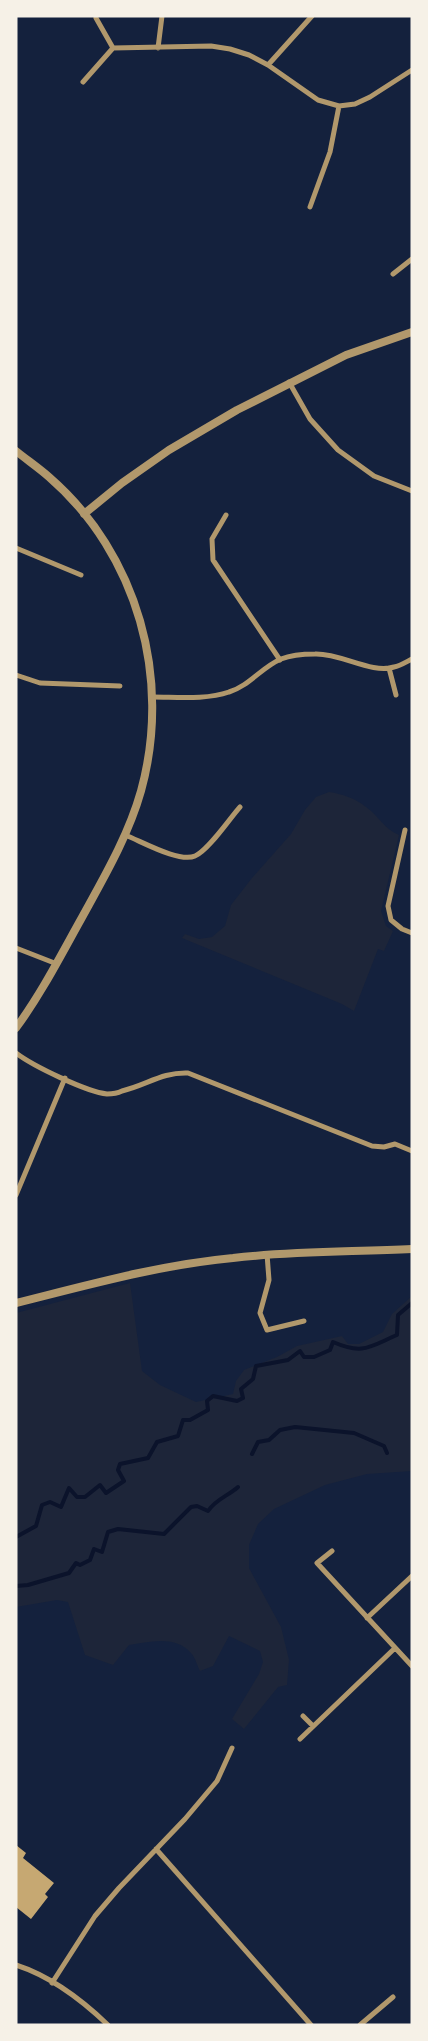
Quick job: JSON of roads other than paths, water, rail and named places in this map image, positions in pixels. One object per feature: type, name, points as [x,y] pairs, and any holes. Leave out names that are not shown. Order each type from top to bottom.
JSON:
[{"type":"street","points":[[158,48],[162,16]]},
{"type":"street","points":[[268,65],[312,16]]},
{"type":"street","points":[[96,18],[113,48]]},
{"type":"street","points":[[83,82],[113,48],[211,46],[249,55],[268,65],[318,100],[339,106],[355,104],[370,98],[412,70]]},
{"type":"street","points":[[310,208],[330,152],[339,106]]},
{"type":"street","points":[[393,274],[412,259]]},
{"type":"street","points":[[84,514],[122,483],[169,450],[238,410],[289,382],[346,355],[412,332]]},
{"type":"street","points":[[289,382],[310,419],[338,450],[374,476],[412,491]]},
{"type":"street","points":[[16,451],[50,477],[84,514],[106,544],[134,598],[143,627],[151,669],[153,697],[152,724],[146,770],[141,792],[125,835],[57,964],[16,1028]]},
{"type":"street","points":[[226,515],[212,539],[211,550],[213,560],[280,660]]},
{"type":"street","points":[[16,548],[81,575]]},
{"type":"street","points":[[153,697],[203,696],[229,692],[240,688],[280,660],[316,654],[345,658],[380,668],[389,668],[412,659]]},
{"type":"street","points":[[389,668],[396,695]]},
{"type":"street","points":[[16,675],[40,683],[120,686]]},
{"type":"street","points":[[125,835],[185,858],[196,856],[204,850],[240,807]]},
{"type":"street","points":[[406,830],[388,906],[391,920],[402,930],[412,933]]},
{"type":"street","points":[[16,948],[57,964]]},
{"type":"street","points":[[16,1054],[95,1091],[109,1094],[123,1092],[174,1072],[188,1073],[372,1146],[384,1147],[395,1144],[412,1151]]},
{"type":"street","points":[[16,1195],[65,1078]]},
{"type":"street","points":[[16,1303],[149,1270],[267,1254],[412,1249]]},
{"type":"street","points":[[267,1254],[270,1280],[260,1313],[267,1330],[304,1321]]},
{"type":"street","points":[[332,1550],[317,1564],[412,1666]]},
{"type":"street","points":[[367,1618],[412,1576]]},
{"type":"street","points":[[300,1739],[395,1648]]},
{"type":"street","points":[[302,1716],[313,1726]]},
{"type":"street","points":[[52,1983],[95,1916],[185,1819],[217,1781],[232,1748]]},
{"type":"street","points":[[156,1849],[311,2025]]},
{"type":"street","points":[[16,1964],[81,2001],[108,2025]]},
{"type":"street","points":[[360,2025],[393,1998]]},
{"type":"waterway","points":[[16,1537],[36,1526],[42,1505],[50,1502],[61,1507],[69,1488],[77,1497],[85,1497],[100,1485],[106,1493],[124,1481],[118,1470],[120,1464],[148,1458],[157,1442],[178,1436],[183,1420],[190,1420],[208,1410],[207,1401],[213,1396],[237,1401],[243,1398],[241,1389],[253,1379],[256,1366],[288,1360],[300,1351],[304,1357],[314,1357],[330,1350],[333,1342],[359,1349],[372,1346],[397,1335],[398,1315],[412,1303]]},
{"type":"waterway","points":[[252,1454],[258,1442],[269,1440],[280,1430],[295,1427],[354,1433],[384,1446],[387,1453]]},
{"type":"waterway","points":[[16,1586],[28,1585],[69,1573],[76,1563],[80,1565],[90,1560],[94,1549],[102,1552],[108,1532],[118,1529],[164,1534],[191,1507],[197,1506],[208,1511],[215,1503],[238,1487]]}]
